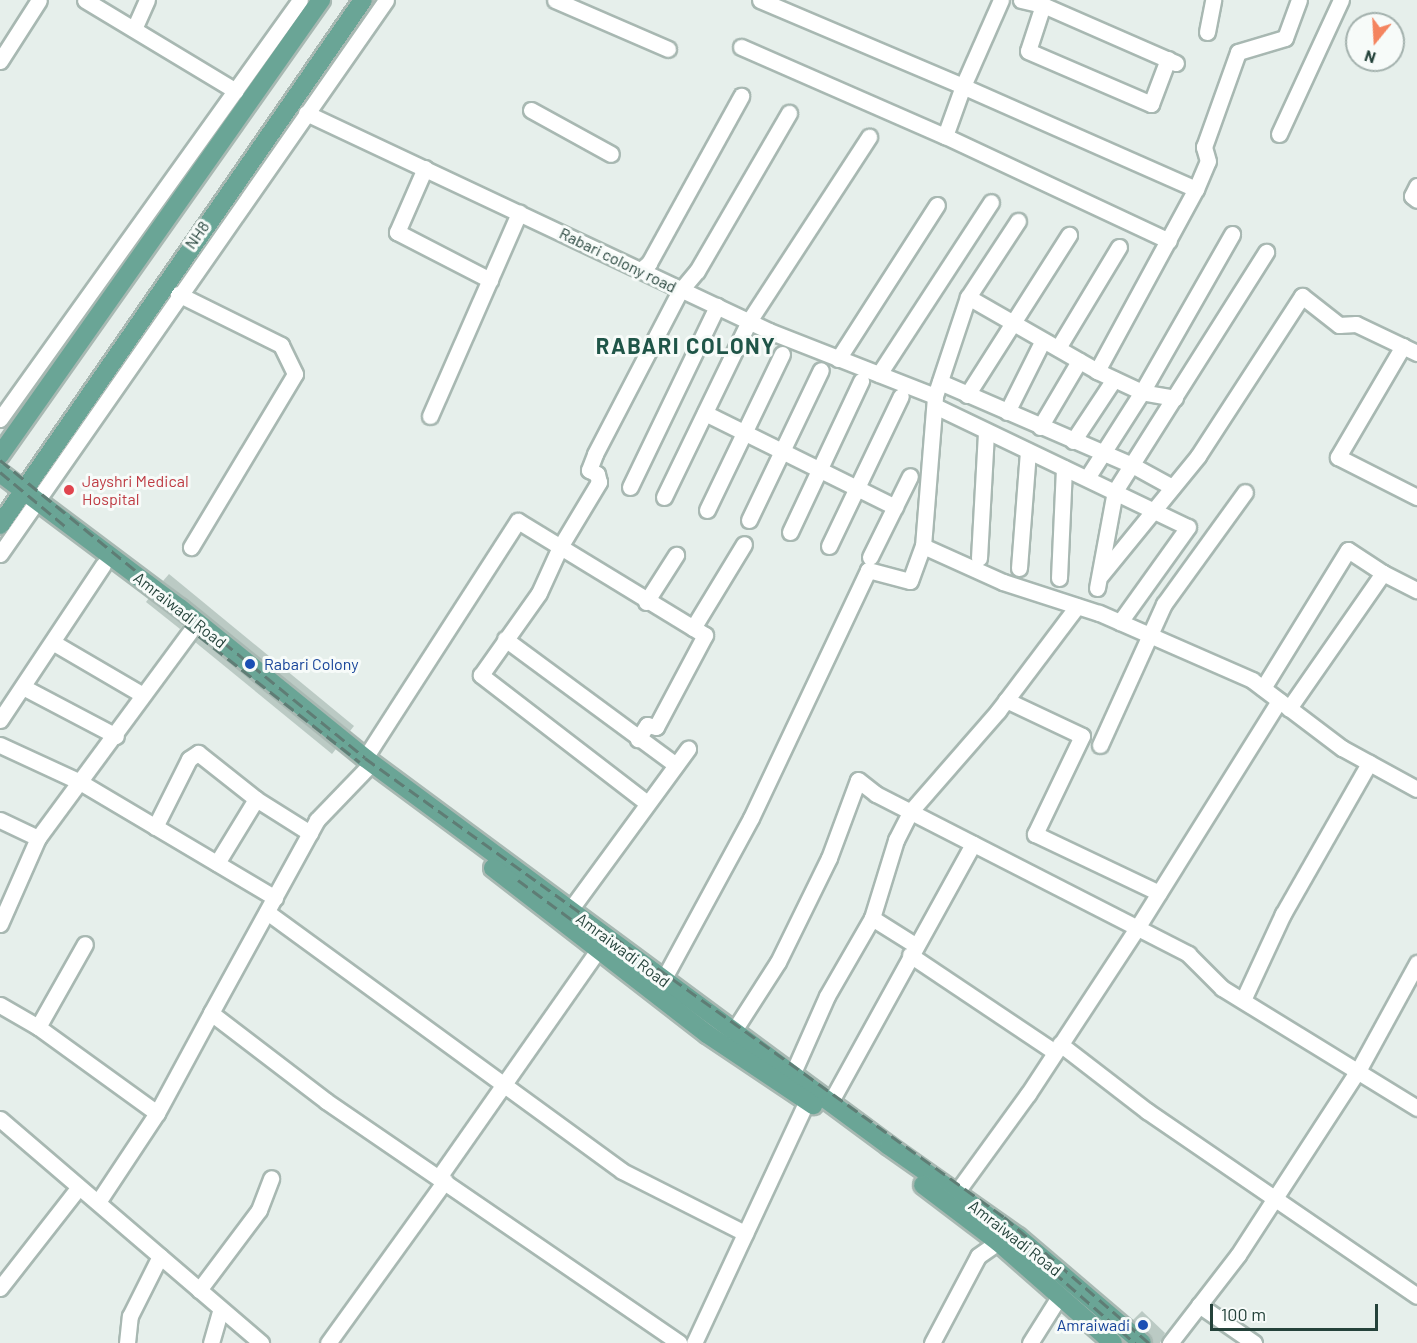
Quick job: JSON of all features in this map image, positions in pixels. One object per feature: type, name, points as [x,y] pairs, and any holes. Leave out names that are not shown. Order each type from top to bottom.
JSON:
[{"type":"main road","name":"NH8","points":[[0,454],[321,0]]},
{"type":"main road","name":"NH8","points":[[0,525],[29,499],[36,474],[152,299],[363,0]]},
{"type":"main road","points":[[0,473],[190,632],[366,763],[602,944],[707,1034],[807,1101],[998,1242],[1113,1343]]},
{"type":"main road","points":[[0,483],[29,499]]},
{"type":"main road","name":"Amraiwadi Road","points":[[105,560],[366,763],[570,910],[602,944],[663,980],[830,1103],[1018,1236],[1142,1343]]},
{"type":"street","points":[[0,61],[39,0]]},
{"type":"street","points":[[85,0],[109,7],[134,29],[236,91]]},
{"type":"street","points":[[134,29],[147,0]]},
{"type":"street","points":[[0,419],[300,0]]},
{"type":"street","points":[[0,554],[29,499],[131,372],[178,294],[386,0]]},
{"type":"street","points":[[555,0],[668,49]]},
{"type":"street","points":[[760,0],[784,5],[1196,189]]},
{"type":"street","points":[[945,136],[963,86],[1001,0]]},
{"type":"street","points":[[1021,0],[1043,5],[1172,61],[1151,104],[1028,51],[1043,5]]},
{"type":"street","points":[[1207,32],[1213,0]]},
{"type":"street","points":[[1097,371],[1196,189],[1208,161],[1204,147],[1238,52],[1285,38],[1299,0]]},
{"type":"street","points":[[1279,134],[1341,0]]},
{"type":"street","points":[[741,47],[945,136],[1169,241]]},
{"type":"street","points":[[641,270],[649,263],[741,96]]},
{"type":"street","points":[[531,110],[611,154]]},
{"type":"street","name":"Rabari colony road","points":[[306,112],[641,270],[680,291],[838,358],[937,395]]},
{"type":"street","points":[[647,803],[481,675],[539,593],[560,547],[599,482],[597,474],[589,470],[595,454],[680,291],[697,271],[789,113]]},
{"type":"street","points":[[664,497],[749,321],[869,137]]},
{"type":"street","points":[[425,168],[397,232],[490,280]]},
{"type":"street","points":[[1417,186],[1412,196],[1417,200]]},
{"type":"street","points":[[879,374],[991,202]]},
{"type":"street","points":[[838,358],[937,205]]},
{"type":"street","points":[[430,416],[519,213]]},
{"type":"street","points":[[663,980],[751,818],[868,570],[910,581],[923,546],[937,395],[968,297],[1018,221]]},
{"type":"street","points":[[1087,478],[1142,392],[1232,234]]},
{"type":"street","points":[[967,395],[1016,325],[1069,236]]},
{"type":"street","points":[[1058,348],[1119,247]]},
{"type":"street","points":[[1266,252],[1115,492],[1099,582],[1155,507],[1197,456],[1302,296],[1339,325],[1356,324],[1417,353]]},
{"type":"street","points":[[178,294],[281,345],[295,374],[191,547]]},
{"type":"street","points":[[968,297],[1097,371],[1142,392],[1175,398]]},
{"type":"street","points":[[630,487],[717,306]]},
{"type":"street","points":[[1007,412],[1043,340]]},
{"type":"street","points":[[1403,346],[1338,457],[1417,497]]},
{"type":"street","points":[[707,510],[782,354]]},
{"type":"street","points":[[1040,427],[1079,361]]},
{"type":"street","points":[[749,520],[821,370]]},
{"type":"street","points":[[1073,441],[1114,379]]},
{"type":"street","points":[[790,532],[861,381]]},
{"type":"street","points":[[937,395],[967,395],[1132,465],[1172,487]]},
{"type":"street","points":[[937,395],[986,431],[1115,492],[1155,507],[1188,527],[1120,622]]},
{"type":"street","points":[[830,546],[901,396]]},
{"type":"street","points":[[705,413],[743,435],[894,507]]},
{"type":"street","points":[[979,558],[986,431]]},
{"type":"street","points":[[1019,568],[1028,451]]},
{"type":"street","points":[[1059,578],[1064,468]]},
{"type":"street","points":[[870,557],[910,476]]},
{"type":"street","points":[[1100,745],[1148,634],[1164,604],[1245,492]]},
{"type":"street","points":[[98,1202],[157,1113],[310,833],[366,763],[518,520],[646,602],[705,634],[656,727],[647,725],[638,739]]},
{"type":"street","points":[[693,628],[744,544]]},
{"type":"street","points":[[923,546],[1004,582],[1120,622],[1263,688],[1369,763],[1417,789]]},
{"type":"street","points":[[1263,688],[1348,550],[1383,573],[1417,591]]},
{"type":"street","points":[[646,602],[676,555]]},
{"type":"street","points":[[0,720],[54,643],[105,560]]},
{"type":"street","points":[[956,1193],[1058,1048],[1284,704],[1383,573]]},
{"type":"street","points":[[792,1075],[826,996],[872,918],[896,840],[910,812],[1006,700],[1077,606]]},
{"type":"street","points":[[0,924],[38,838],[116,736],[190,632]]},
{"type":"street","points":[[506,639],[676,765]]},
{"type":"street","points":[[54,643],[143,695]]},
{"type":"street","points":[[23,687],[116,736]]},
{"type":"street","points":[[1006,700],[1082,736],[1035,834],[1159,893]]},
{"type":"street","points":[[0,746],[80,783],[275,898]]},
{"type":"street","points":[[570,910],[688,750]]},
{"type":"street","points":[[155,827],[193,754],[205,756],[256,800],[310,833]]},
{"type":"street","points":[[1243,1000],[1283,914],[1369,763]]},
{"type":"street","points":[[734,1032],[778,962],[824,869],[858,780],[910,812],[1188,954],[1222,987],[1359,1069],[1417,1108]]},
{"type":"street","points":[[218,863],[256,800]]},
{"type":"street","points":[[0,820],[38,838]]},
{"type":"street","points":[[830,1103],[973,844]]},
{"type":"street","points":[[267,912],[404,1007],[503,1085],[622,1171],[745,1233]]},
{"type":"street","points":[[872,918],[913,950],[1417,1296]]},
{"type":"street","points":[[38,1027],[85,944]]},
{"type":"street","points":[[328,1343],[602,944]]},
{"type":"street","points":[[1170,1343],[1274,1199],[1359,1069],[1417,963]]},
{"type":"street","points":[[0,1005],[38,1027],[157,1113]]},
{"type":"street","points":[[211,1013],[326,1101],[679,1343]]},
{"type":"street","points":[[694,1343],[807,1101]]},
{"type":"street","points":[[0,1119],[261,1343]]},
{"type":"street","points":[[199,1290],[259,1210],[271,1178]]},
{"type":"street","points":[[0,1287],[79,1187]]},
{"type":"street","points":[[932,1343],[978,1256],[998,1242]]},
{"type":"street","points":[[127,1343],[130,1316],[160,1256]]},
{"type":"street","points":[[1030,1343],[1059,1297]]},
{"type":"street","points":[[1199,1305],[1254,1343]]},
{"type":"street","points":[[211,1343],[222,1309]]},
{"type":"building","points":[[169,574],[354,726],[350,731],[163,581]]},
{"type":"building","points":[[149,598],[183,625],[180,629],[146,602]]},
{"type":"building","points":[[198,637],[336,749],[332,754],[195,642]]},
{"type":"building","points":[[1142,1311],[1165,1333],[1160,1343],[1153,1343],[1133,1320]]},
{"type":"railway","points":[[0,460],[365,758],[1004,1217],[1149,1343]]},
{"type":"railway","points":[[0,472],[65,526]]},
{"type":"railway","points":[[185,625],[360,762]]},
{"type":"railway","points":[[518,880],[598,939]]},
{"type":"railway","points":[[1026,1248],[1135,1343]]},
{"type":"place","name":"Jayshri Medical Hospital","points":[[69,490]]},
{"type":"place","name":"Rabari Colony","points":[[250,664]]},
{"type":"place","name":"Amraiwadi","points":[[1143,1325]]},
{"type":"district","name":"RABARI COLONY","points":[[686,346]]}]
